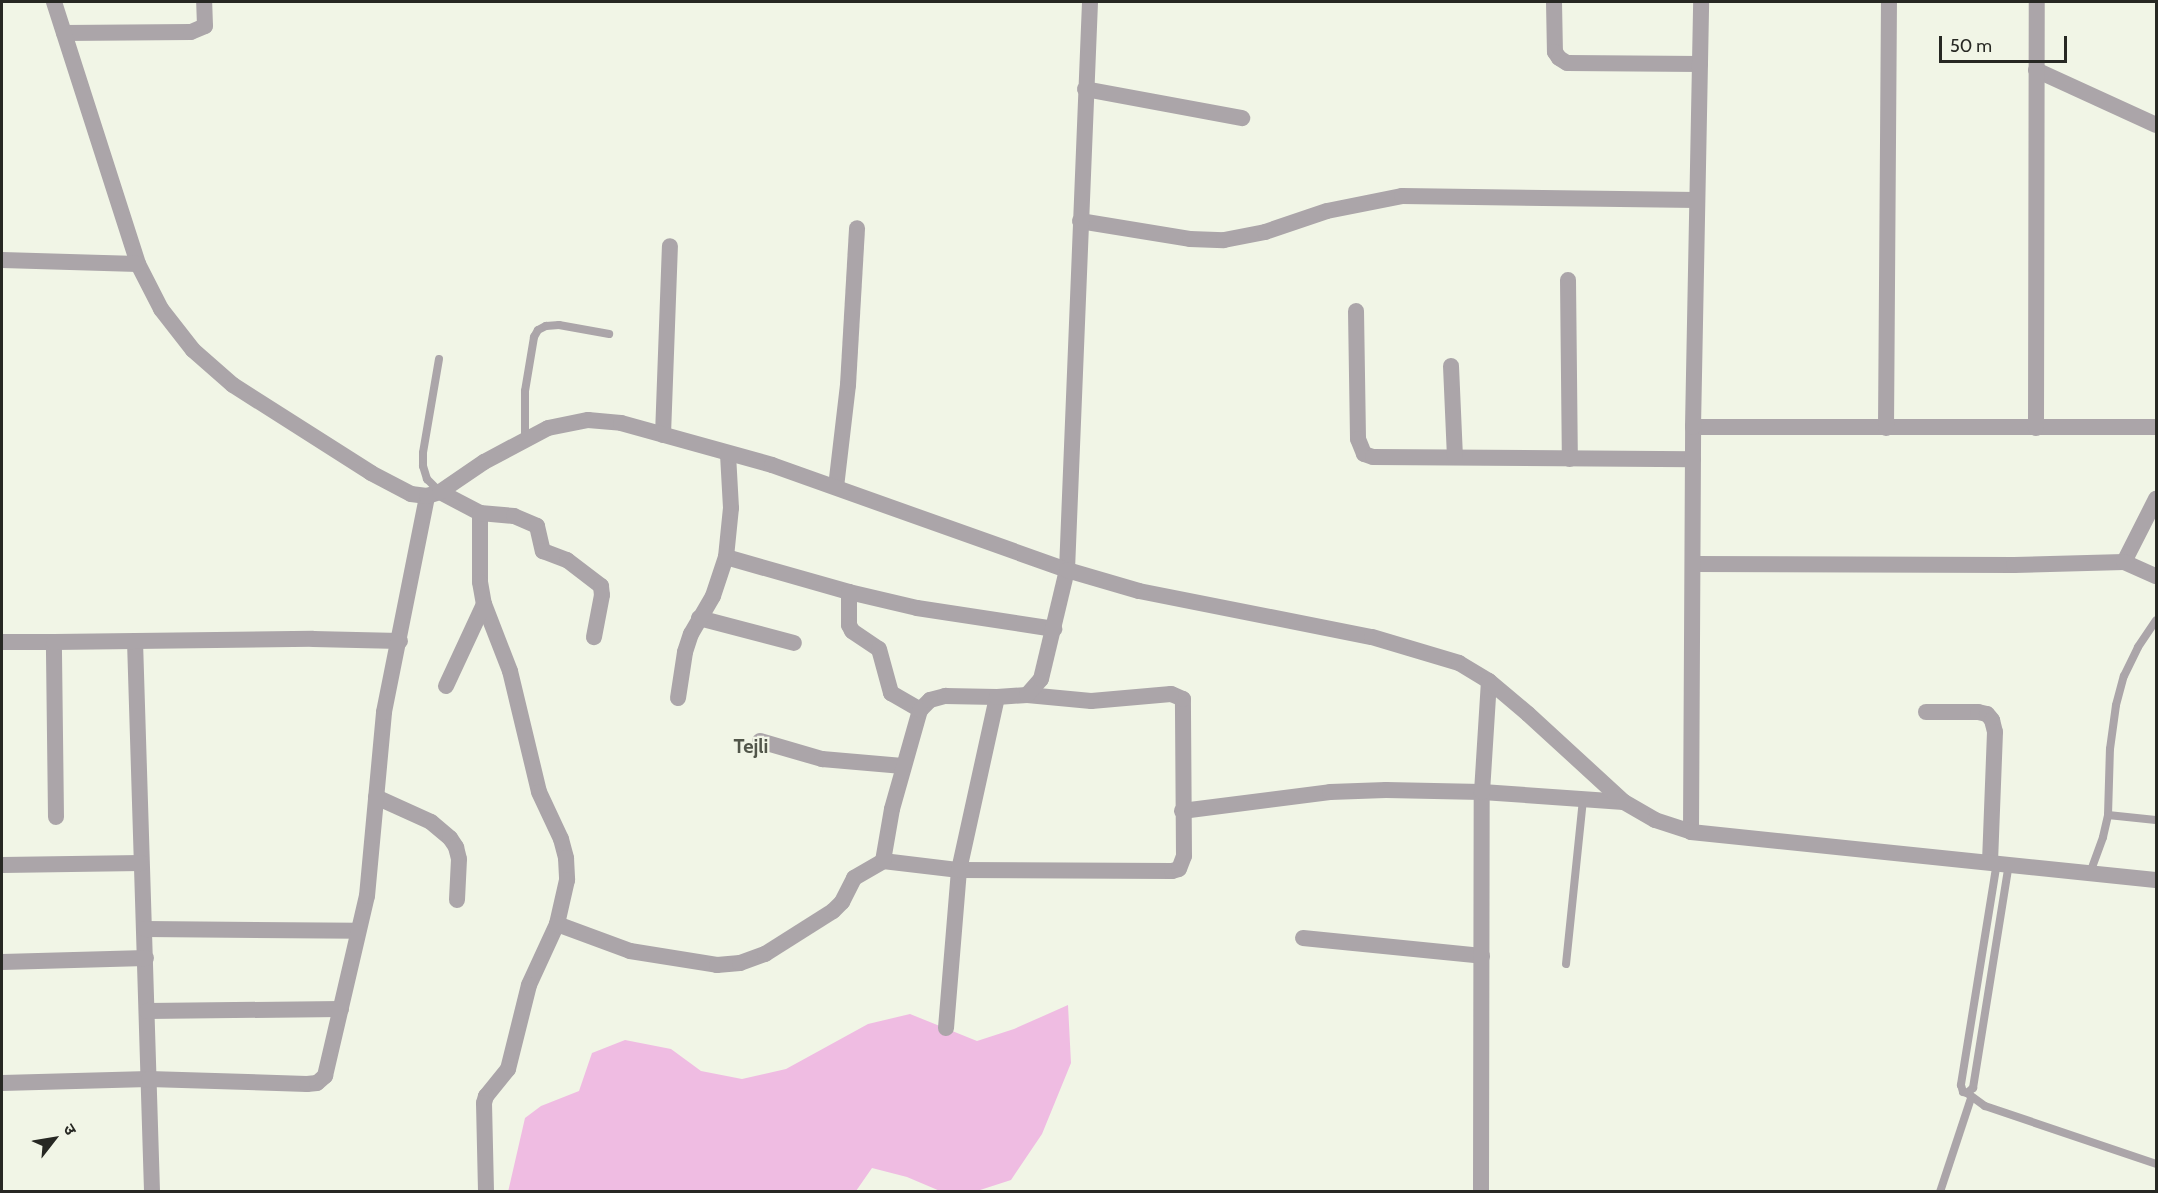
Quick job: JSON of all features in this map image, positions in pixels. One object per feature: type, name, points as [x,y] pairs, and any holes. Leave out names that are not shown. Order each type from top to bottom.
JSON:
[{"type":"street","points":[[54,2],[138,264],[161,309],[193,350],[232,385],[371,473],[411,495],[434,494],[480,513],[514,516],[537,526],[543,551],[567,560],[601,586],[602,595],[594,637]]},
{"type":"street","points":[[64,33],[191,32],[205,26],[204,2]]},
{"type":"street","points":[[1027,695],[1041,680],[1067,570],[1090,2]]},
{"type":"street","points":[[1554,2],[1555,52],[1567,63],[1700,64]]},
{"type":"street","points":[[1691,832],[1693,459],[1701,2]]},
{"type":"street","points":[[1886,428],[1889,2]]},
{"type":"street","points":[[2036,428],[2037,2]]},
{"type":"street","points":[[2036,69],[2157,125]]},
{"type":"street","points":[[1085,88],[1242,118]]},
{"type":"street","points":[[1080,221],[1190,239],[1224,240],[1265,232],[1350,205],[1402,196],[1697,200]]},
{"type":"street","points":[[836,488],[848,385],[857,228]]},
{"type":"street","points":[[663,435],[670,246]]},
{"type":"street","points":[[2,260],[138,264]]},
{"type":"street","points":[[1568,280],[1570,459]]},
{"type":"street","points":[[1356,310],[1360,448],[1364,454],[1373,457],[1693,459]]},
{"type":"street","points":[[1451,366],[1455,456]]},
{"type":"street","points":[[2,1083],[149,1079],[316,1083],[325,1076],[330,1064],[367,896],[384,712],[434,494],[484,462],[548,428],[588,420],[621,423],[772,465],[1067,570],[1139,591],[1372,637],[1459,663],[1490,681],[1624,802],[1655,820],[1691,832],[2157,880]]},
{"type":"street","points":[[1694,427],[2157,427]]},
{"type":"street","points":[[678,698],[685,652],[699,618],[712,596],[726,557],[730,508],[728,454]]},
{"type":"street","points":[[2124,562],[2157,499]]},
{"type":"street","points":[[480,513],[480,582],[484,604],[510,671],[539,792],[561,839],[566,858],[567,880],[557,924],[529,985],[508,1069],[486,1096],[484,1103],[486,1191]]},
{"type":"street","points":[[726,557],[849,592],[917,608],[1054,629]]},
{"type":"street","points":[[1693,564],[2014,565],[2124,562],[2157,576]]},
{"type":"street","points":[[849,592],[849,625],[852,631],[879,650],[891,693],[920,710]]},
{"type":"street","points":[[447,686],[484,604]]},
{"type":"street","points":[[699,618],[794,643]]},
{"type":"street","points":[[2,642],[313,639],[400,641]]},
{"type":"street","points":[[135,641],[152,1191]]},
{"type":"street","points":[[54,642],[56,817]]},
{"type":"street","points":[[1481,1191],[1482,792],[1490,681]]},
{"type":"street","points":[[557,924],[630,951],[717,965],[740,963],[765,954],[832,911],[842,902],[854,878],[883,861],[959,870],[1172,871],[1179,869],[1184,856],[1182,811],[1185,706],[1177,694],[1091,701],[1027,695],[945,696],[930,700],[920,710],[903,766],[883,861]]},
{"type":"street","points":[[946,1028],[959,870],[997,697]]},
{"type":"street","points":[[1926,712],[1978,712],[1987,714],[1992,720],[1995,732],[1999,862]]},
{"type":"street","points":[[760,741],[822,759],[903,766]]},
{"type":"street","points":[[1182,811],[1330,792],[1386,790],[1482,792],[1624,802]]},
{"type":"street","points":[[376,797],[431,822],[450,838],[456,847],[459,859],[457,900]]},
{"type":"street","points":[[2,865],[141,863]]},
{"type":"street","points":[[145,929],[358,931]]},
{"type":"street","points":[[1303,938],[1482,956]]},
{"type":"street","points":[[2,962],[146,958]]},
{"type":"street","points":[[147,1011],[341,1009]]},
{"type":"lane","points":[[525,440],[525,391],[534,337],[538,330],[559,325],[609,333]]},
{"type":"lane","points":[[434,494],[427,479],[423,459],[439,359]]},
{"type":"lane","points":[[2090,873],[2108,815],[2110,749],[2116,705],[2129,666],[2157,620]]},
{"type":"lane","points":[[1566,964],[1583,799]]},
{"type":"lane","points":[[2108,815],[2157,820]]},
{"type":"lane","points":[[1999,862],[1961,1085],[1964,1092],[1985,1106],[2157,1164]]},
{"type":"lane","points":[[1940,1191],[1969,1096]]},
{"type":"shaded area","points":[[1068,1005],[1071,1063],[1042,1134],[1011,1180],[977,1191],[940,1191],[907,1177],[872,1168],[856,1191],[508,1192],[525,1118],[541,1106],[579,1091],[592,1053],[625,1040],[671,1049],[701,1071],[742,1079],[786,1069],[868,1024],[910,1014],[977,1041],[1014,1029]]},
{"type":"district","name":"Tejli","points":[[751,746]]}]
